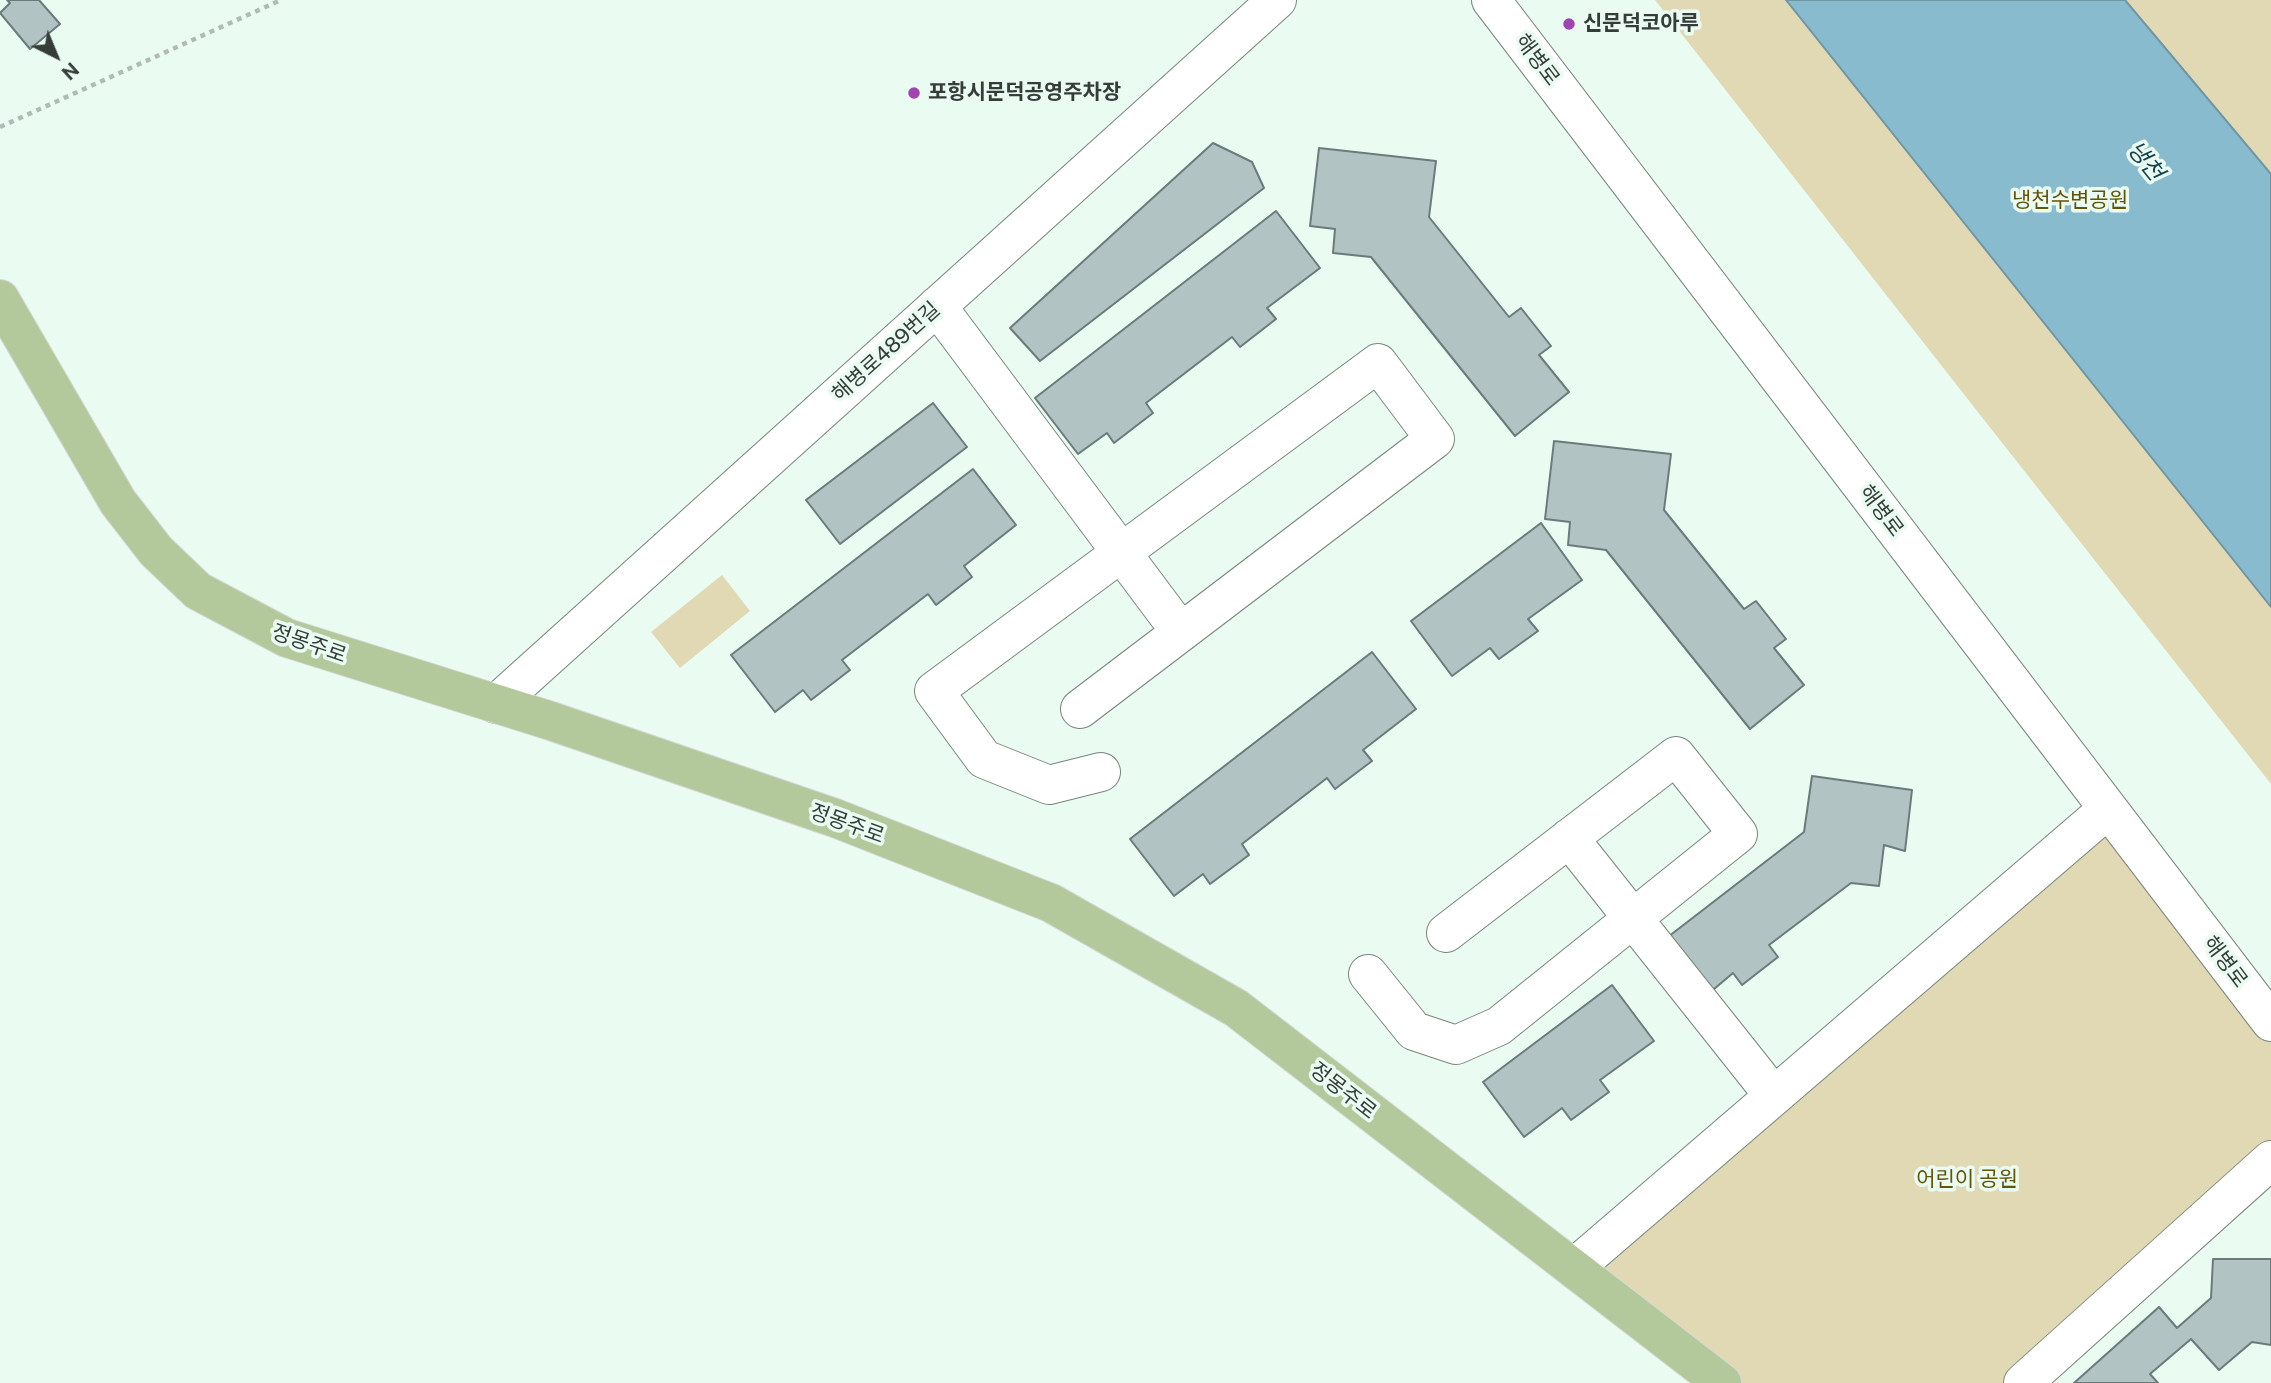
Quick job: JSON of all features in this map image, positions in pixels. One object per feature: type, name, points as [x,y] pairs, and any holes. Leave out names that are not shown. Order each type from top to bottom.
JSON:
[{"type":"main road","name":"정몽주로","points":[[0,299],[118,502],[156,551],[198,590],[287,638],[496,704],[835,818],[1051,903],[1236,1009],[1722,1383]]},
{"type":"street","name":"해병로489번길","points":[[496,704],[1277,0]]},
{"type":"street","name":"해병로","points":[[1491,0],[2271,1022]]},
{"type":"street","points":[[937,306],[1180,631]]},
{"type":"street","points":[[1080,709],[1435,439],[1378,363],[934,691],[984,759],[1049,785],[1101,772]]},
{"type":"street","points":[[1368,974],[1414,1031],[1456,1045],[1499,1026],[1738,834],[1676,756],[1446,933]]},
{"type":"street","points":[[1574,1268],[2108,809]]},
{"type":"street","points":[[1569,838],[1774,1096]]},
{"type":"street","points":[[2023,1383],[2271,1160]]},
{"type":"path","points":[[0,127],[281,0]]},
{"type":"green space","name":"냉천수변공원","points":[[1655,0],[2271,0],[2271,784],[1981,416]]},
{"type":"green space","points":[[722,575],[750,611],[680,668],[651,632]]},
{"type":"green space","name":"어린이 공원","points":[[2108,809],[2271,1022],[2271,1160],[2023,1383],[1723,1383],[1574,1268]]},
{"type":"water","name":"냉천","points":[[1786,0],[2125,0],[2271,174],[2271,607]]},
{"type":"building","points":[[7,0],[39,0],[60,24],[30,49],[0,13],[10,3]]},
{"type":"building","points":[[1213,143],[1252,162],[1264,188],[1040,361],[1010,328]]},
{"type":"building","points":[[1319,148],[1436,161],[1429,217],[1509,317],[1521,308],[1551,346],[1539,355],[1569,392],[1515,436],[1371,257],[1333,253],[1335,229],[1310,226]]},
{"type":"building","points":[[1276,211],[1320,268],[1267,308],[1276,319],[1240,347],[1232,337],[1146,403],[1153,413],[1114,443],[1107,433],[1078,454],[1035,398]]},
{"type":"building","points":[[933,403],[967,447],[840,544],[806,500]]},
{"type":"building","points":[[1554,441],[1671,454],[1664,510],[1744,609],[1756,601],[1786,639],[1774,648],[1804,685],[1750,729],[1606,550],[1568,545],[1570,522],[1545,519]]},
{"type":"building","points":[[973,469],[1016,525],[964,566],[972,577],[936,605],[928,594],[842,660],[850,670],[811,700],[803,690],[775,712],[731,655]]},
{"type":"building","points":[[1541,523],[1582,580],[1528,619],[1538,631],[1499,659],[1490,648],[1452,676],[1411,621]]},
{"type":"building","points":[[1372,652],[1416,709],[1363,750],[1372,761],[1335,789],[1327,778],[1242,844],[1249,855],[1210,884],[1203,874],[1174,896],[1130,839]]},
{"type":"building","points":[[1812,776],[1912,790],[1905,851],[1884,845],[1879,886],[1851,883],[1769,945],[1778,957],[1742,985],[1733,973],[1707,995],[1664,940],[1804,832]]},
{"type":"building","points":[[1612,985],[1654,1041],[1600,1080],[1609,1092],[1571,1120],[1562,1108],[1524,1137],[1483,1082]]},
{"type":"building","points":[[2213,1259],[2271,1259],[2271,1345],[2252,1342],[2219,1370],[2191,1339],[2150,1374],[2158,1383],[2074,1383],[2159,1307],[2177,1328],[2211,1298]]},
{"type":"place","name":"신문덕코아루","points":[[1569,24]]},
{"type":"place","name":"포항시문덕공영주차장","points":[[914,93]]}]
